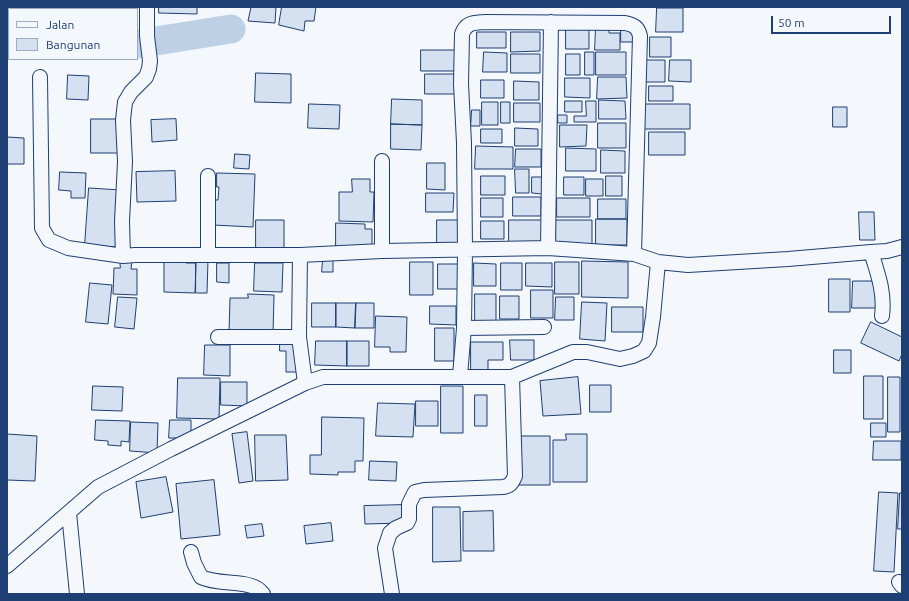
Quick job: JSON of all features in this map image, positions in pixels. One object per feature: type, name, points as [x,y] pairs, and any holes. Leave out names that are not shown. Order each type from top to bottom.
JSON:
[{"type":"street","points":[[123,256],[122,221],[125,162],[122,120],[125,102],[131,92],[146,77],[150,61],[147,36],[147,7]]},
{"type":"street","points":[[460,376],[464,328],[465,250],[462,84],[462,34],[464,28],[470,24],[485,22],[550,22],[625,23],[634,25],[639,29],[634,254]]},
{"type":"street","points":[[548,248],[550,22]]},
{"type":"street","points":[[40,77],[42,228],[49,240],[68,248],[123,256],[300,255],[382,251],[548,248],[634,254],[658,262],[688,264],[887,251],[902,247]]},
{"type":"street","points":[[382,161],[382,251]]},
{"type":"street","points":[[208,176],[208,255]]},
{"type":"street","points":[[871,252],[881,283],[884,302],[882,316]]},
{"type":"street","points":[[300,255],[300,337],[305,383]]},
{"type":"street","points":[[7,566],[98,487],[305,383],[323,377],[512,377],[573,352],[587,352],[620,359],[633,356],[644,350],[649,343],[658,262]]},
{"type":"street","points":[[464,328],[544,327]]},
{"type":"street","points":[[218,338],[300,337]]},
{"type":"street","points":[[392,594],[385,548],[390,533],[396,528],[407,523],[409,519],[409,504],[415,492],[424,490],[503,488],[509,486],[513,482],[515,476],[512,377]]},
{"type":"street","points":[[69,513],[77,594]]},
{"type":"street","points":[[191,552],[201,578],[209,581],[239,584],[255,588],[263,594]]},
{"type":"building","points":[[159,7],[197,7],[197,14],[159,13]]},
{"type":"building","points":[[251,7],[276,7],[275,23],[248,21]]},
{"type":"building","points":[[282,7],[316,7],[314,21],[305,21],[304,31],[279,25]]},
{"type":"building","points":[[657,8],[683,8],[683,32],[656,32]]},
{"type":"building","points":[[596,25],[609,25],[609,33],[620,33],[620,50],[595,50]]},
{"type":"building","points":[[566,27],[589,27],[589,49],[566,49]]},
{"type":"building","points":[[621,28],[636,28],[636,42],[621,42]]},
{"type":"building","points":[[477,32],[506,32],[506,48],[477,48]]},
{"type":"building","points":[[511,32],[540,32],[540,51],[511,52]]},
{"type":"building","points":[[650,37],[671,37],[671,57],[650,57]]},
{"type":"building","points":[[421,50],[456,50],[456,71],[421,71]]},
{"type":"building","points":[[484,52],[507,53],[507,72],[483,72]]},
{"type":"building","points":[[585,52],[594,52],[594,75],[585,75]]},
{"type":"building","points":[[596,52],[626,52],[626,75],[596,75]]},
{"type":"building","points":[[511,54],[540,54],[540,73],[511,73]]},
{"type":"building","points":[[566,54],[580,54],[580,75],[566,75]]},
{"type":"building","points":[[645,60],[665,60],[665,82],[645,82]]},
{"type":"building","points":[[670,60],[691,60],[691,82],[669,81]]},
{"type":"building","points":[[256,73],[291,74],[291,103],[255,102]]},
{"type":"building","points":[[425,74],[456,74],[455,94],[425,94]]},
{"type":"building","points":[[68,75],[89,76],[88,100],[67,99]]},
{"type":"building","points":[[598,77],[626,77],[627,98],[597,99]]},
{"type":"building","points":[[565,78],[590,78],[590,98],[565,97]]},
{"type":"building","points":[[481,80],[504,80],[504,98],[481,98]]},
{"type":"building","points":[[514,81],[539,82],[539,100],[514,100]]},
{"type":"building","points":[[649,86],[673,86],[673,101],[649,101]]},
{"type":"building","points":[[392,99],[422,100],[422,125],[391,124]]},
{"type":"building","points":[[599,100],[625,101],[626,119],[599,119]]},
{"type":"building","points":[[565,101],[582,101],[582,112],[565,112]]},
{"type":"building","points":[[586,101],[596,101],[596,122],[574,122],[574,116],[586,116]]},
{"type":"building","points":[[482,102],[498,102],[498,125],[482,125]]},
{"type":"building","points":[[501,102],[510,102],[510,123],[501,123]]},
{"type":"building","points":[[514,103],[540,103],[540,122],[514,122]]},
{"type":"building","points":[[309,104],[340,105],[339,129],[308,128]]},
{"type":"building","points":[[643,104],[690,104],[690,129],[643,129]]},
{"type":"building","points":[[833,107],[847,107],[847,127],[833,127]]},
{"type":"building","points":[[472,110],[480,110],[480,126],[471,126]]},
{"type":"building","points":[[558,115],[567,115],[567,123],[558,123]]},
{"type":"building","points":[[91,119],[122,119],[122,153],[91,153]]},
{"type":"building","points":[[176,119],[177,140],[152,142],[151,120]]},
{"type":"building","points":[[598,123],[626,123],[626,148],[598,148]]},
{"type":"building","points":[[391,124],[422,125],[421,150],[391,149]]},
{"type":"building","points":[[560,125],[587,125],[586,146],[560,147]]},
{"type":"building","points":[[515,128],[538,129],[538,146],[515,146]]},
{"type":"building","points":[[481,129],[502,129],[502,143],[481,143]]},
{"type":"building","points":[[649,132],[685,132],[685,155],[649,155]]},
{"type":"building","points":[[7,137],[24,138],[24,164],[7,164]]},
{"type":"building","points":[[476,146],[513,147],[513,169],[475,169]]},
{"type":"building","points":[[566,148],[596,149],[596,171],[566,171]]},
{"type":"building","points":[[516,149],[541,149],[541,167],[515,167]]},
{"type":"building","points":[[601,150],[625,151],[625,173],[601,173]]},
{"type":"building","points":[[235,154],[250,155],[249,169],[234,168]]},
{"type":"building","points":[[427,163],[445,163],[445,190],[427,189]]},
{"type":"building","points":[[515,169],[529,169],[529,193],[516,193]]},
{"type":"building","points":[[175,171],[176,201],[137,202],[136,172]]},
{"type":"building","points":[[60,172],[86,173],[85,198],[71,198],[71,191],[59,190]]},
{"type":"building","points":[[217,173],[255,174],[253,227],[213,225],[214,200],[218,200],[219,187],[217,187]]},
{"type":"building","points":[[481,176],[505,176],[505,195],[481,195]]},
{"type":"building","points":[[606,176],[622,176],[622,196],[606,196]]},
{"type":"building","points":[[532,177],[542,177],[542,194],[532,193]]},
{"type":"building","points":[[564,177],[584,177],[584,195],[564,195]]},
{"type":"building","points":[[352,179],[370,179],[370,192],[374,192],[373,222],[339,221],[339,192],[352,192]]},
{"type":"building","points":[[586,179],[603,179],[603,196],[586,196]]},
{"type":"building","points":[[89,188],[121,190],[118,247],[85,245]]},
{"type":"building","points":[[426,193],[454,193],[453,212],[426,212]]},
{"type":"building","points":[[513,197],[541,197],[541,216],[513,216]]},
{"type":"building","points":[[481,198],[503,198],[503,217],[481,217]]},
{"type":"building","points":[[557,198],[590,198],[590,217],[557,217]]},
{"type":"building","points":[[598,199],[626,199],[626,219],[598,219]]},
{"type":"building","points":[[859,212],[874,212],[875,240],[860,240]]},
{"type":"building","points":[[596,219],[627,219],[627,245],[596,245]]},
{"type":"building","points":[[256,220],[284,220],[284,251],[256,251]]},
{"type":"building","points":[[437,220],[460,220],[460,246],[437,246]]},
{"type":"building","points":[[509,220],[543,220],[542,244],[509,244]]},
{"type":"building","points":[[556,220],[592,220],[592,246],[556,246]]},
{"type":"building","points":[[481,221],[504,221],[504,239],[481,239]]},
{"type":"building","points":[[336,223],[365,224],[365,229],[372,229],[372,248],[336,247]]},
{"type":"building","points":[[173,257],[186,257],[186,263],[196,263],[195,293],[164,292],[164,262],[173,262]]},
{"type":"building","points":[[120,260],[132,260],[131,269],[137,269],[137,295],[113,294],[114,268],[120,268]]},
{"type":"building","points":[[196,260],[208,260],[207,293],[196,293]]},
{"type":"building","points":[[323,260],[333,260],[333,272],[322,272]]},
{"type":"building","points":[[582,261],[628,262],[628,298],[582,297]]},
{"type":"building","points":[[410,262],[433,262],[433,295],[410,295]]},
{"type":"building","points":[[555,262],[579,262],[579,294],[555,294]]},
{"type":"building","points":[[217,263],[229,263],[229,283],[217,282]]},
{"type":"building","points":[[255,263],[283,263],[282,292],[254,291]]},
{"type":"building","points":[[474,263],[496,264],[496,286],[474,286]]},
{"type":"building","points":[[501,263],[522,263],[522,290],[501,290]]},
{"type":"building","points":[[526,263],[552,263],[552,287],[526,286]]},
{"type":"building","points":[[438,264],[462,264],[462,289],[438,289]]},
{"type":"building","points":[[829,279],[850,279],[850,312],[829,312]]},
{"type":"building","points":[[853,281],[878,281],[878,308],[852,308]]},
{"type":"building","points":[[90,283],[112,285],[108,324],[86,322]]},
{"type":"building","points":[[531,290],[553,290],[553,318],[531,318]]},
{"type":"building","points":[[248,294],[274,295],[273,334],[229,333],[230,298],[248,298]]},
{"type":"building","points":[[475,294],[496,294],[496,322],[475,322]]},
{"type":"building","points":[[500,296],[519,296],[519,319],[500,319]]},
{"type":"building","points":[[118,297],[137,298],[134,329],[115,327]]},
{"type":"building","points":[[556,297],[574,297],[574,320],[555,320]]},
{"type":"building","points":[[582,302],[607,303],[605,341],[580,339]]},
{"type":"building","points":[[312,303],[336,303],[336,327],[312,327]]},
{"type":"building","points":[[336,303],[356,303],[355,328],[336,327]]},
{"type":"building","points":[[356,303],[374,303],[374,328],[355,328]]},
{"type":"building","points":[[430,306],[456,306],[456,325],[430,324]]},
{"type":"building","points":[[612,307],[643,307],[643,332],[612,332]]},
{"type":"building","points":[[376,316],[407,317],[406,352],[390,352],[390,347],[375,347]]},
{"type":"building","points":[[871,322],[902,337],[902,354],[899,361],[861,343]]},
{"type":"building","points":[[435,328],[454,328],[454,361],[435,361]]},
{"type":"building","points":[[510,340],[534,340],[534,360],[511,360]]},
{"type":"building","points":[[316,341],[347,341],[347,366],[315,365]]},
{"type":"building","points":[[347,341],[369,341],[369,366],[347,366]]},
{"type":"building","points":[[280,342],[300,342],[299,372],[286,372],[286,351],[280,351]]},
{"type":"building","points":[[471,342],[503,342],[503,360],[488,360],[488,372],[471,372]]},
{"type":"building","points":[[205,345],[230,345],[230,376],[204,375]]},
{"type":"building","points":[[834,350],[851,350],[851,373],[834,373]]},
{"type":"building","points":[[864,376],[883,376],[883,419],[864,419]]},
{"type":"building","points":[[578,377],[581,414],[543,416],[540,381]]},
{"type":"building","points":[[888,377],[900,377],[900,432],[888,432]]},
{"type":"building","points":[[178,378],[220,378],[219,419],[177,418]]},
{"type":"building","points":[[221,382],[247,382],[247,406],[221,405]]},
{"type":"building","points":[[590,385],[611,385],[611,412],[590,412]]},
{"type":"building","points":[[93,386],[123,387],[122,411],[92,410]]},
{"type":"building","points":[[441,386],[463,386],[463,433],[441,433]]},
{"type":"building","points":[[475,395],[487,395],[487,426],[475,426]]},
{"type":"building","points":[[416,401],[438,401],[438,426],[416,426]]},
{"type":"building","points":[[378,403],[415,404],[413,437],[376,436]]},
{"type":"building","points":[[322,417],[364,418],[363,461],[355,461],[355,472],[338,472],[338,475],[310,474],[310,455],[321,455]]},
{"type":"building","points":[[96,420],[130,421],[129,442],[121,441],[121,446],[108,445],[108,441],[95,440]]},
{"type":"building","points":[[170,420],[191,420],[191,438],[169,438]]},
{"type":"building","points":[[131,422],[158,423],[157,453],[130,451]]},
{"type":"building","points":[[871,423],[886,423],[886,437],[871,437]]},
{"type":"building","points":[[247,432],[253,481],[239,483],[232,434]]},
{"type":"building","points":[[7,434],[37,436],[35,481],[7,480]]},
{"type":"building","points":[[566,434],[587,434],[587,482],[553,482],[553,440],[566,440]]},
{"type":"building","points":[[255,435],[286,435],[288,480],[256,481]]},
{"type":"building","points":[[518,436],[550,436],[550,485],[518,485]]},
{"type":"building","points":[[874,441],[901,441],[901,460],[873,460]]},
{"type":"building","points":[[370,461],[397,462],[396,481],[369,480]]},
{"type":"building","points":[[166,477],[173,512],[141,518],[136,482]]},
{"type":"building","points":[[214,480],[220,535],[181,539],[176,484]]},
{"type":"building","points":[[879,492],[898,493],[894,572],[874,571]]},
{"type":"building","points":[[900,493],[902,493],[902,529],[898,529]]},
{"type":"building","points":[[403,505],[404,523],[365,524],[364,506]]},
{"type":"building","points":[[433,507],[460,507],[461,561],[433,562]]},
{"type":"building","points":[[493,511],[494,551],[463,551],[463,512]]},
{"type":"building","points":[[331,523],[333,541],[306,544],[304,526]]},
{"type":"building","points":[[262,524],[264,536],[247,538],[245,526]]},
{"type":"waterway","points":[[138,44],[231,29]]}]
